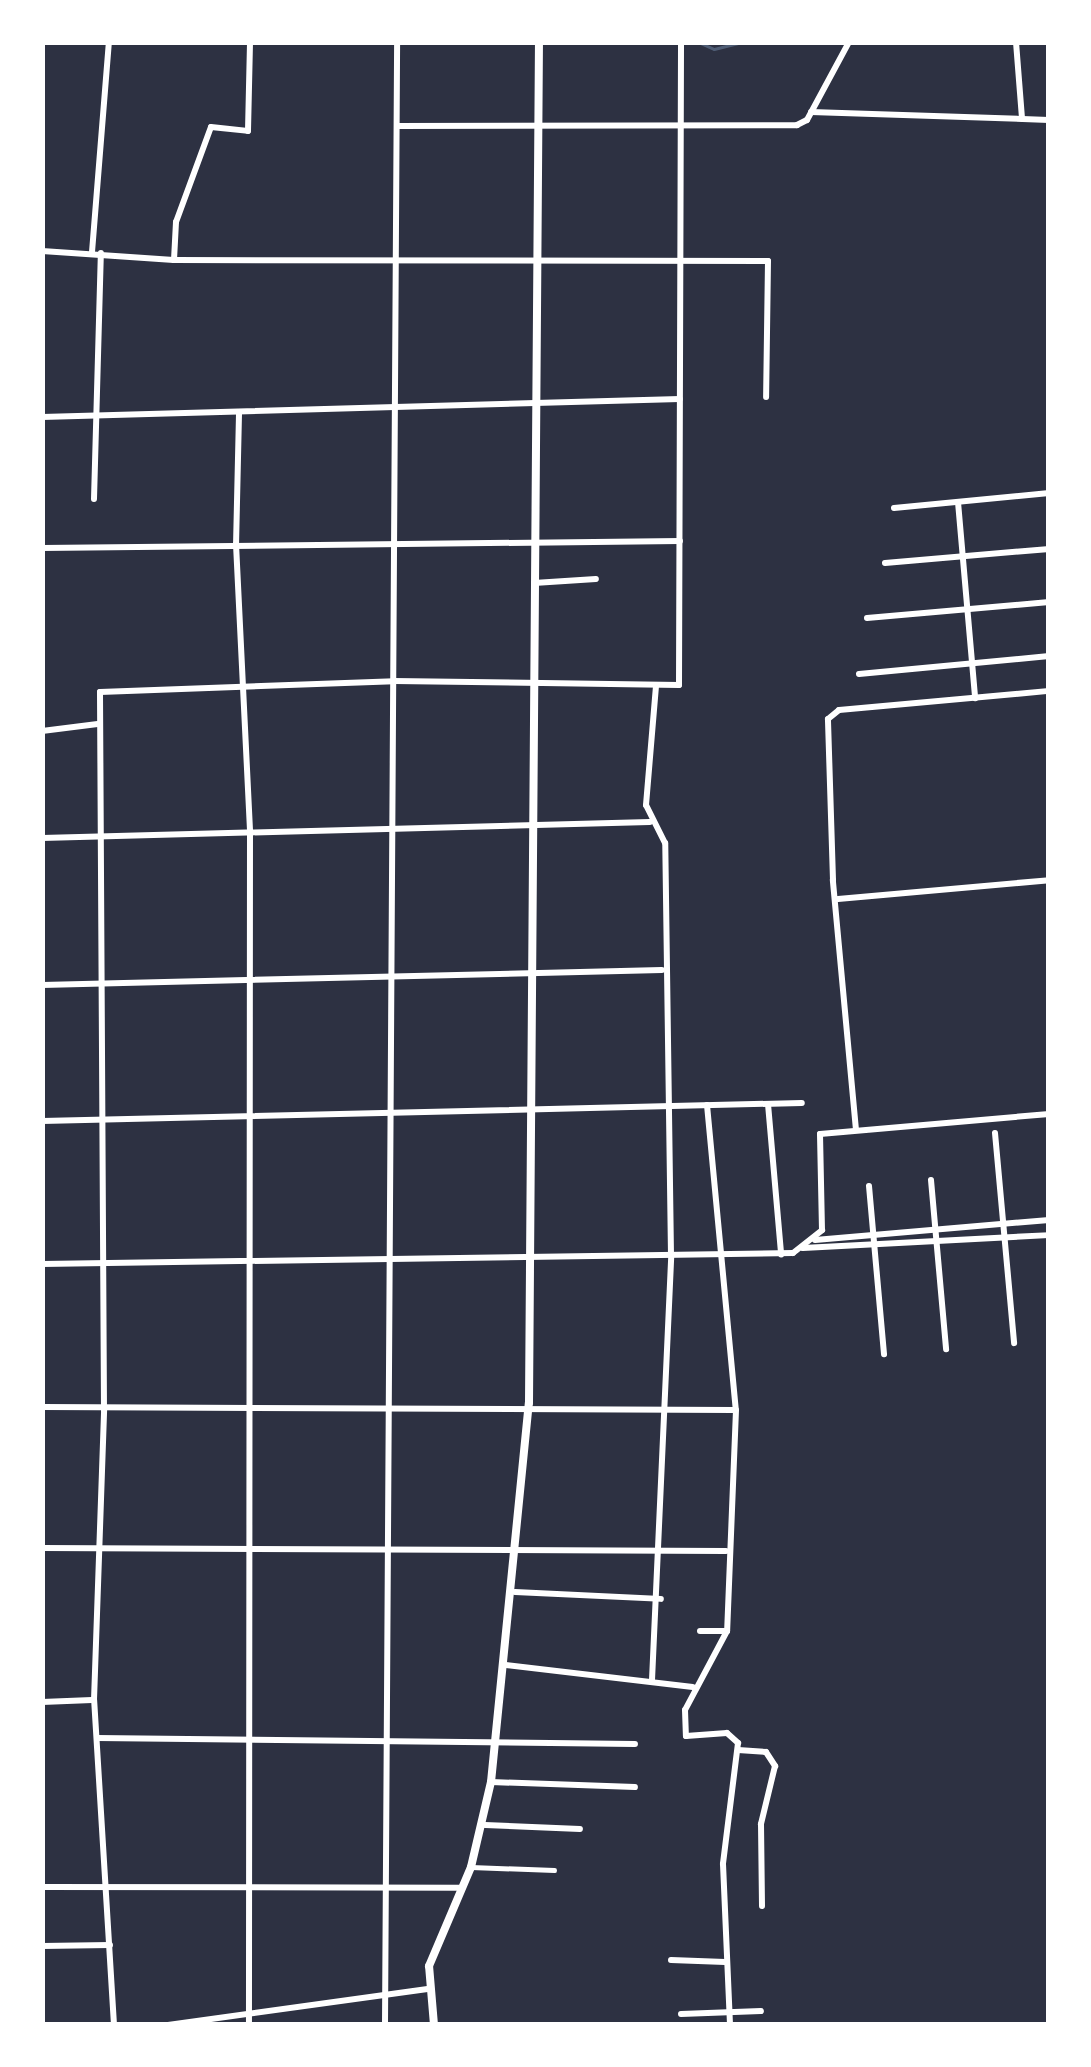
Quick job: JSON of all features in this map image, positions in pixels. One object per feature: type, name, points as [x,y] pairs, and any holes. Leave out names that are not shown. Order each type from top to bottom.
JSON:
[{"type":"street","points":[[94,499],[96,252],[109,42]]},
{"type":"street","points":[[174,260],[176,222],[211,127],[248,130],[250,42]]},
{"type":"street","points":[[385,2025],[385,1550],[393,1259],[386,1114],[397,42]]},
{"type":"street","points":[[434,2025],[429,1966],[471,1868],[491,1782],[515,1592],[529,1403],[537,824],[530,403],[539,42]]},
{"type":"street","points":[[114,2025],[110,1885],[94,1700],[102,1547],[105,1263],[100,692],[394,681],[679,685],[681,42]]},
{"type":"street","points":[[812,112],[849,42]]},
{"type":"street","points":[[1016,42],[1022,119]]},
{"type":"street","points":[[397,126],[538,122],[786,126],[812,112],[1049,120]]},
{"type":"street","points":[[42,251],[174,260],[398,256],[768,261],[766,397]]},
{"type":"street","points":[[42,417],[680,399]]},
{"type":"street","points":[[239,414],[236,544],[250,831],[246,1122],[251,1406],[249,2021]]},
{"type":"street","points":[[894,508],[1049,493]]},
{"type":"street","points":[[958,502],[975,698]]},
{"type":"street","points":[[42,548],[186,542],[681,541]]},
{"type":"street","points":[[885,563],[1049,549]]},
{"type":"street","points":[[534,583],[596,579]]},
{"type":"street","points":[[866,618],[1049,602]]},
{"type":"street","points":[[859,674],[1049,656]]},
{"type":"street","points":[[652,1681],[663,1552],[670,1256],[665,843],[646,806],[656,686]]},
{"type":"street","points":[[856,1131],[826,789],[832,714],[1049,691]]},
{"type":"street","points":[[42,731],[98,724]]},
{"type":"street","points":[[42,838],[651,822]]},
{"type":"street","points":[[838,899],[1049,880]]},
{"type":"street","points":[[42,985],[663,970]]},
{"type":"street","points":[[42,1121],[246,1122],[802,1103]]},
{"type":"street","points":[[768,1104],[781,1254]]},
{"type":"street","points":[[707,1105],[736,1410],[725,1551],[727,1631],[694,1687],[686,1736],[734,1736],[738,1750],[724,1844],[730,2025]]},
{"type":"street","points":[[815,1240],[823,1223],[817,1140],[856,1131],[1049,1114]]},
{"type":"street","points":[[995,1133],[1014,1342]]},
{"type":"street","points":[[931,1180],[946,1349]]},
{"type":"street","points":[[869,1186],[884,1354]]},
{"type":"street","points":[[42,1264],[722,1258],[781,1254],[828,1238],[1049,1220]]},
{"type":"street","points":[[803,1248],[829,1251],[1049,1235]]},
{"type":"street","points":[[828,1238],[829,1251]]},
{"type":"street","points":[[42,1407],[529,1403],[736,1410]]},
{"type":"street","points":[[42,1548],[725,1551]]},
{"type":"street","points":[[515,1592],[661,1599]]},
{"type":"street","points":[[700,1631],[727,1631]]},
{"type":"street","points":[[506,1664],[694,1687]]},
{"type":"street","points":[[42,1702],[94,1700]]},
{"type":"street","points":[[98,1738],[387,1735],[635,1744]]},
{"type":"street","points":[[738,1750],[766,1752],[775,1766],[761,1824],[762,1906]]},
{"type":"street","points":[[491,1782],[635,1787]]},
{"type":"street","points":[[484,1825],[580,1829]]},
{"type":"street","points":[[471,1868],[554,1870]]},
{"type":"street","points":[[42,1886],[383,1882],[459,1888]]},
{"type":"street","points":[[42,1946],[111,1945]]},
{"type":"street","points":[[671,1960],[725,1962]]},
{"type":"street","points":[[168,2025],[249,2021],[428,1989]]},
{"type":"street","points":[[682,2014],[760,2011]]},
{"type":"waterway","points":[[698,42],[714,49],[743,42]]}]
